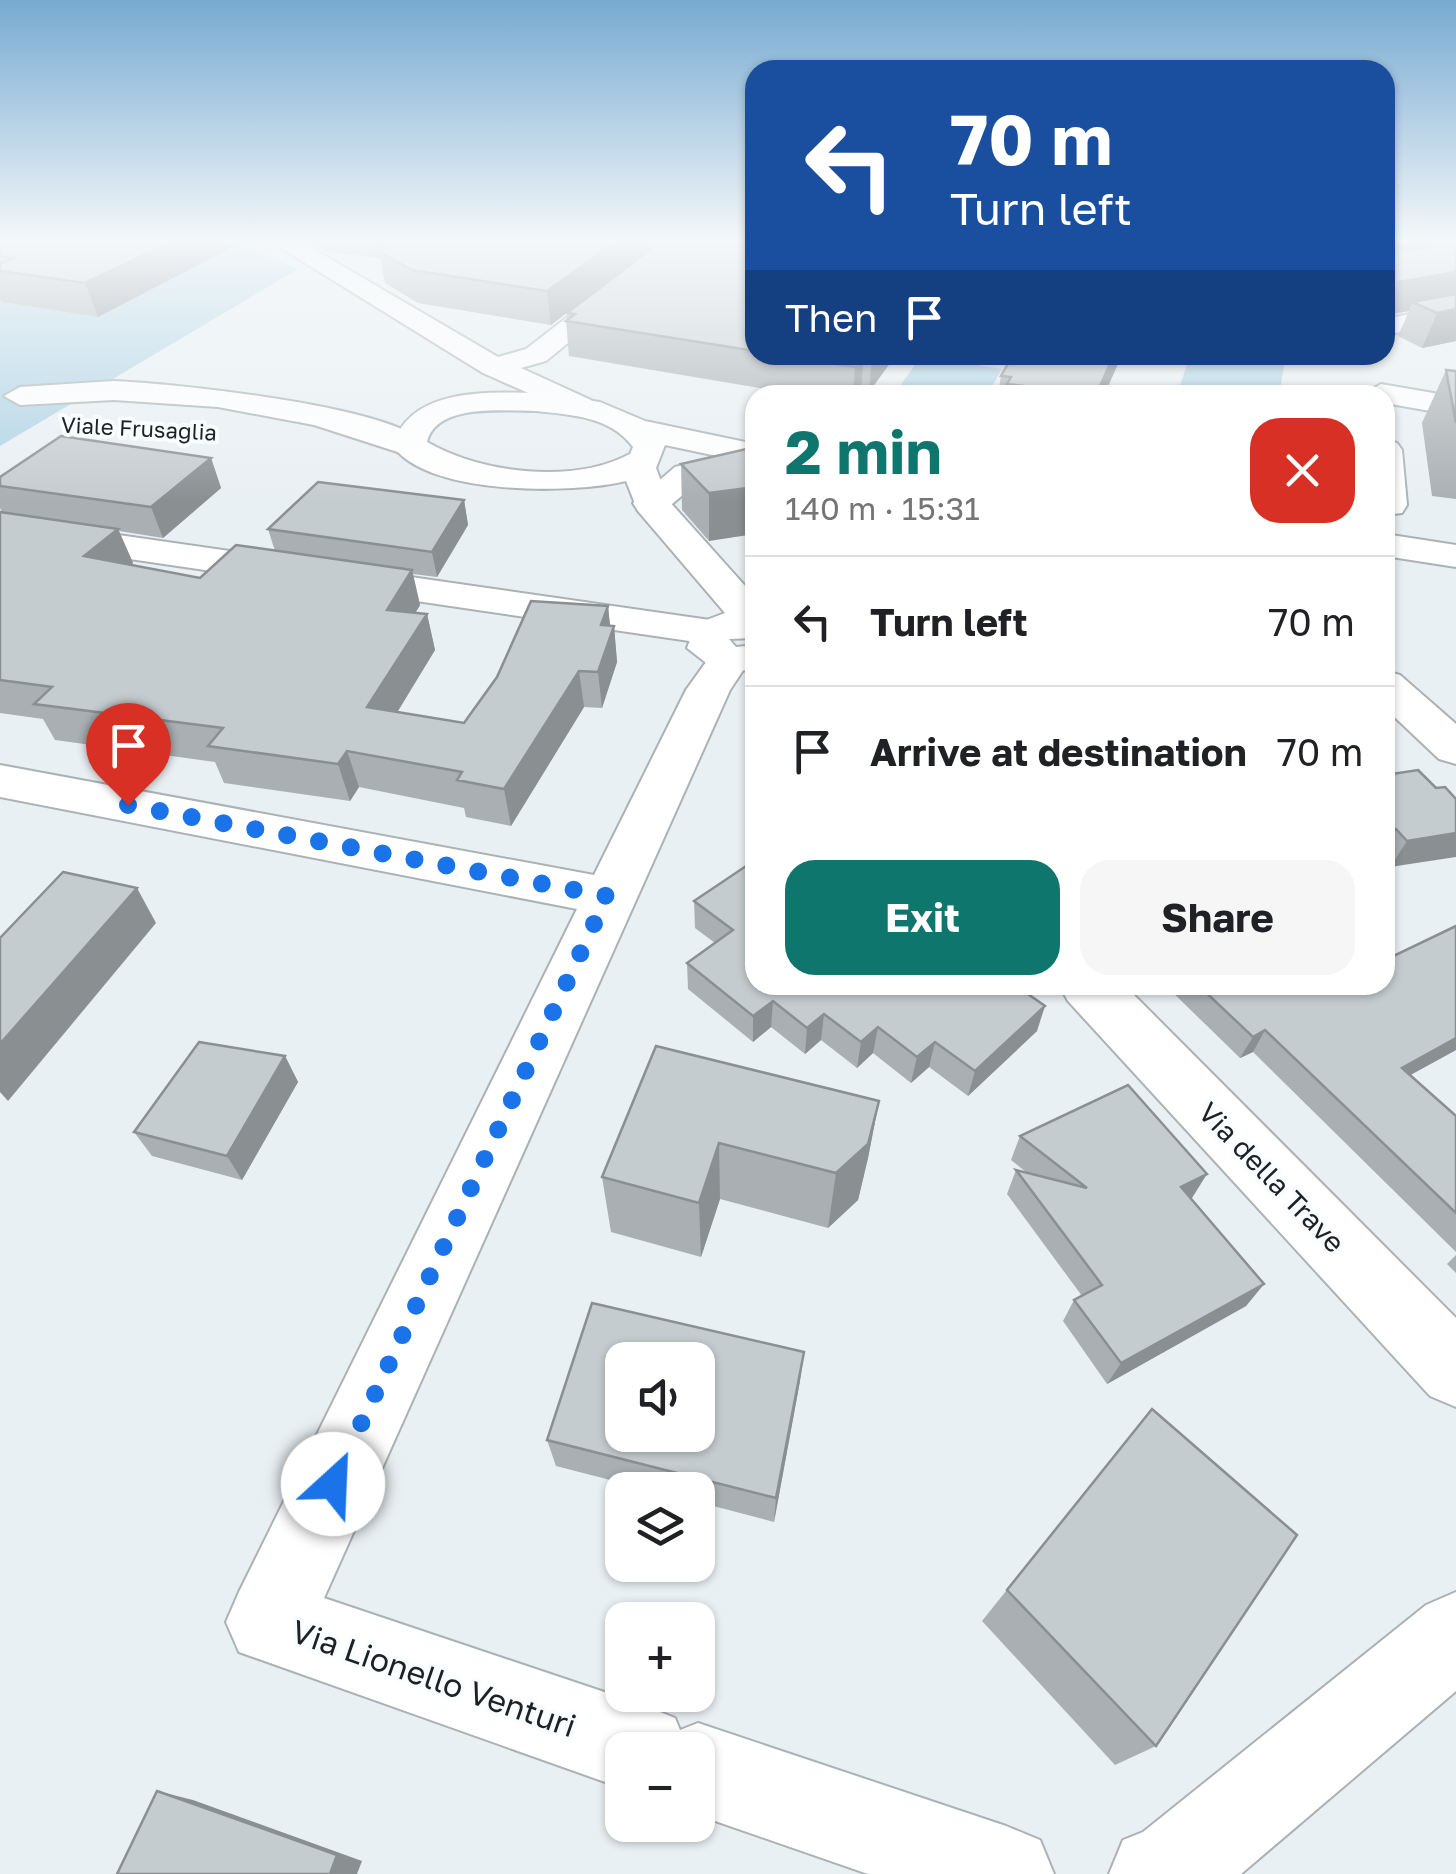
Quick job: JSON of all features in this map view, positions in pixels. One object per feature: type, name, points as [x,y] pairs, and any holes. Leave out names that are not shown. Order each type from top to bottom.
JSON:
[{"type":"street","points":[[430,327],[494,368],[580,407]]},
{"type":"street","points":[[494,368],[536,355],[572,327]]},
{"type":"street","points":[[494,368],[490,380],[451,409],[420,421],[410,433],[410,446],[450,468],[561,480],[652,504]]},
{"type":"street","points":[[1395,390],[1453,406],[1450,373]]},
{"type":"street","name":"Viale Frusaglia","points":[[14,407],[119,388],[350,421],[410,446]]},
{"type":"street","points":[[451,409],[536,402],[580,407],[624,419],[641,452],[652,504],[715,580],[740,644]]},
{"type":"street","name":"Viale Frusaglia","points":[[14,407],[80,422]]},
{"type":"street","name":"Viale Frusaglia","points":[[350,421],[451,409]]},
{"type":"street","points":[[561,480],[641,452],[745,456]]},
{"type":"street","points":[[652,504],[687,474],[745,459]]},
{"type":"street","points":[[0,529],[740,644]]},
{"type":"street","points":[[1395,548],[1456,556]]},
{"type":"street","name":"Via Lionello Venturi","points":[[605,1737],[270,1622],[607,896],[708,690],[740,644]]},
{"type":"street","points":[[1395,693],[1456,750]]},
{"type":"street","points":[[0,781],[607,896]]},
{"type":"street","name":"Via della Trave","points":[[1098,995],[1456,1370]]},
{"type":"street","points":[[1157,1874],[1174,1868],[1456,1634]]},
{"type":"street","points":[[715,1774],[1006,1874]]},
{"type":"shaded area","points":[[0,327],[200,327],[0,446]]},
{"type":"shaded area","points":[[915,365],[1002,369],[993,385],[901,385]]},
{"type":"shaded area","points":[[1187,365],[1284,365],[1281,385],[1180,385]]},
{"type":"building","points":[[607,327],[745,327],[745,349]]},
{"type":"building","points":[[1007,365],[1110,365],[1100,385],[1015,385],[1007,384],[1011,377],[1001,376]]},
{"type":"building","points":[[1446,370],[1456,371],[1456,423]]},
{"type":"building","points":[[61,436],[211,458],[151,507],[0,486],[0,477]]},
{"type":"building","points":[[745,449],[745,488],[709,493],[681,464]]},
{"type":"building","points":[[318,482],[464,500],[432,552],[268,529]]},
{"type":"building","points":[[0,512],[118,529],[84,556],[200,578],[236,545],[412,570],[387,610],[427,614],[367,707],[464,723],[497,677],[531,601],[608,606],[601,625],[614,626],[598,672],[579,671],[504,789],[457,780],[462,772],[347,751],[338,764],[208,746],[223,728],[34,704],[52,687],[0,680]]},
{"type":"building","points":[[1418,770],[1436,788],[1445,787],[1456,799],[1456,833],[1407,841],[1395,829],[1395,773]]},
{"type":"building","points":[[745,867],[745,995],[1029,995],[1045,1006],[975,1071],[935,1042],[917,1057],[878,1027],[861,1042],[824,1014],[807,1028],[773,1001],[753,1016],[687,963],[733,930],[694,901]]},
{"type":"building","points":[[63,872],[137,888],[0,1044],[0,938]]},
{"type":"building","points":[[1456,926],[1456,1038],[1402,1068],[1456,1116],[1456,1213],[1265,1030],[1253,1037],[1209,995],[1395,995],[1395,955]]},
{"type":"building","points":[[199,1042],[285,1056],[227,1156],[134,1132]]},
{"type":"building","points":[[656,1046],[879,1101],[868,1144],[836,1173],[719,1143],[699,1203],[602,1177]]},
{"type":"building","points":[[1128,1085],[1207,1174],[1181,1187],[1264,1284],[1121,1363],[1074,1300],[1102,1285],[1016,1170],[1087,1188],[1020,1136]]},
{"type":"building","points":[[592,1303],[804,1352],[776,1498],[715,1483],[715,1472],[673,1472],[547,1440]]},
{"type":"building","points":[[1152,1409],[1297,1535],[1156,1746],[1007,1590]]},
{"type":"building","points":[[157,1791],[337,1855],[330,1874],[117,1874]]},
{"type":"route","points":[[128,805],[607,896],[333,1484]]}]
